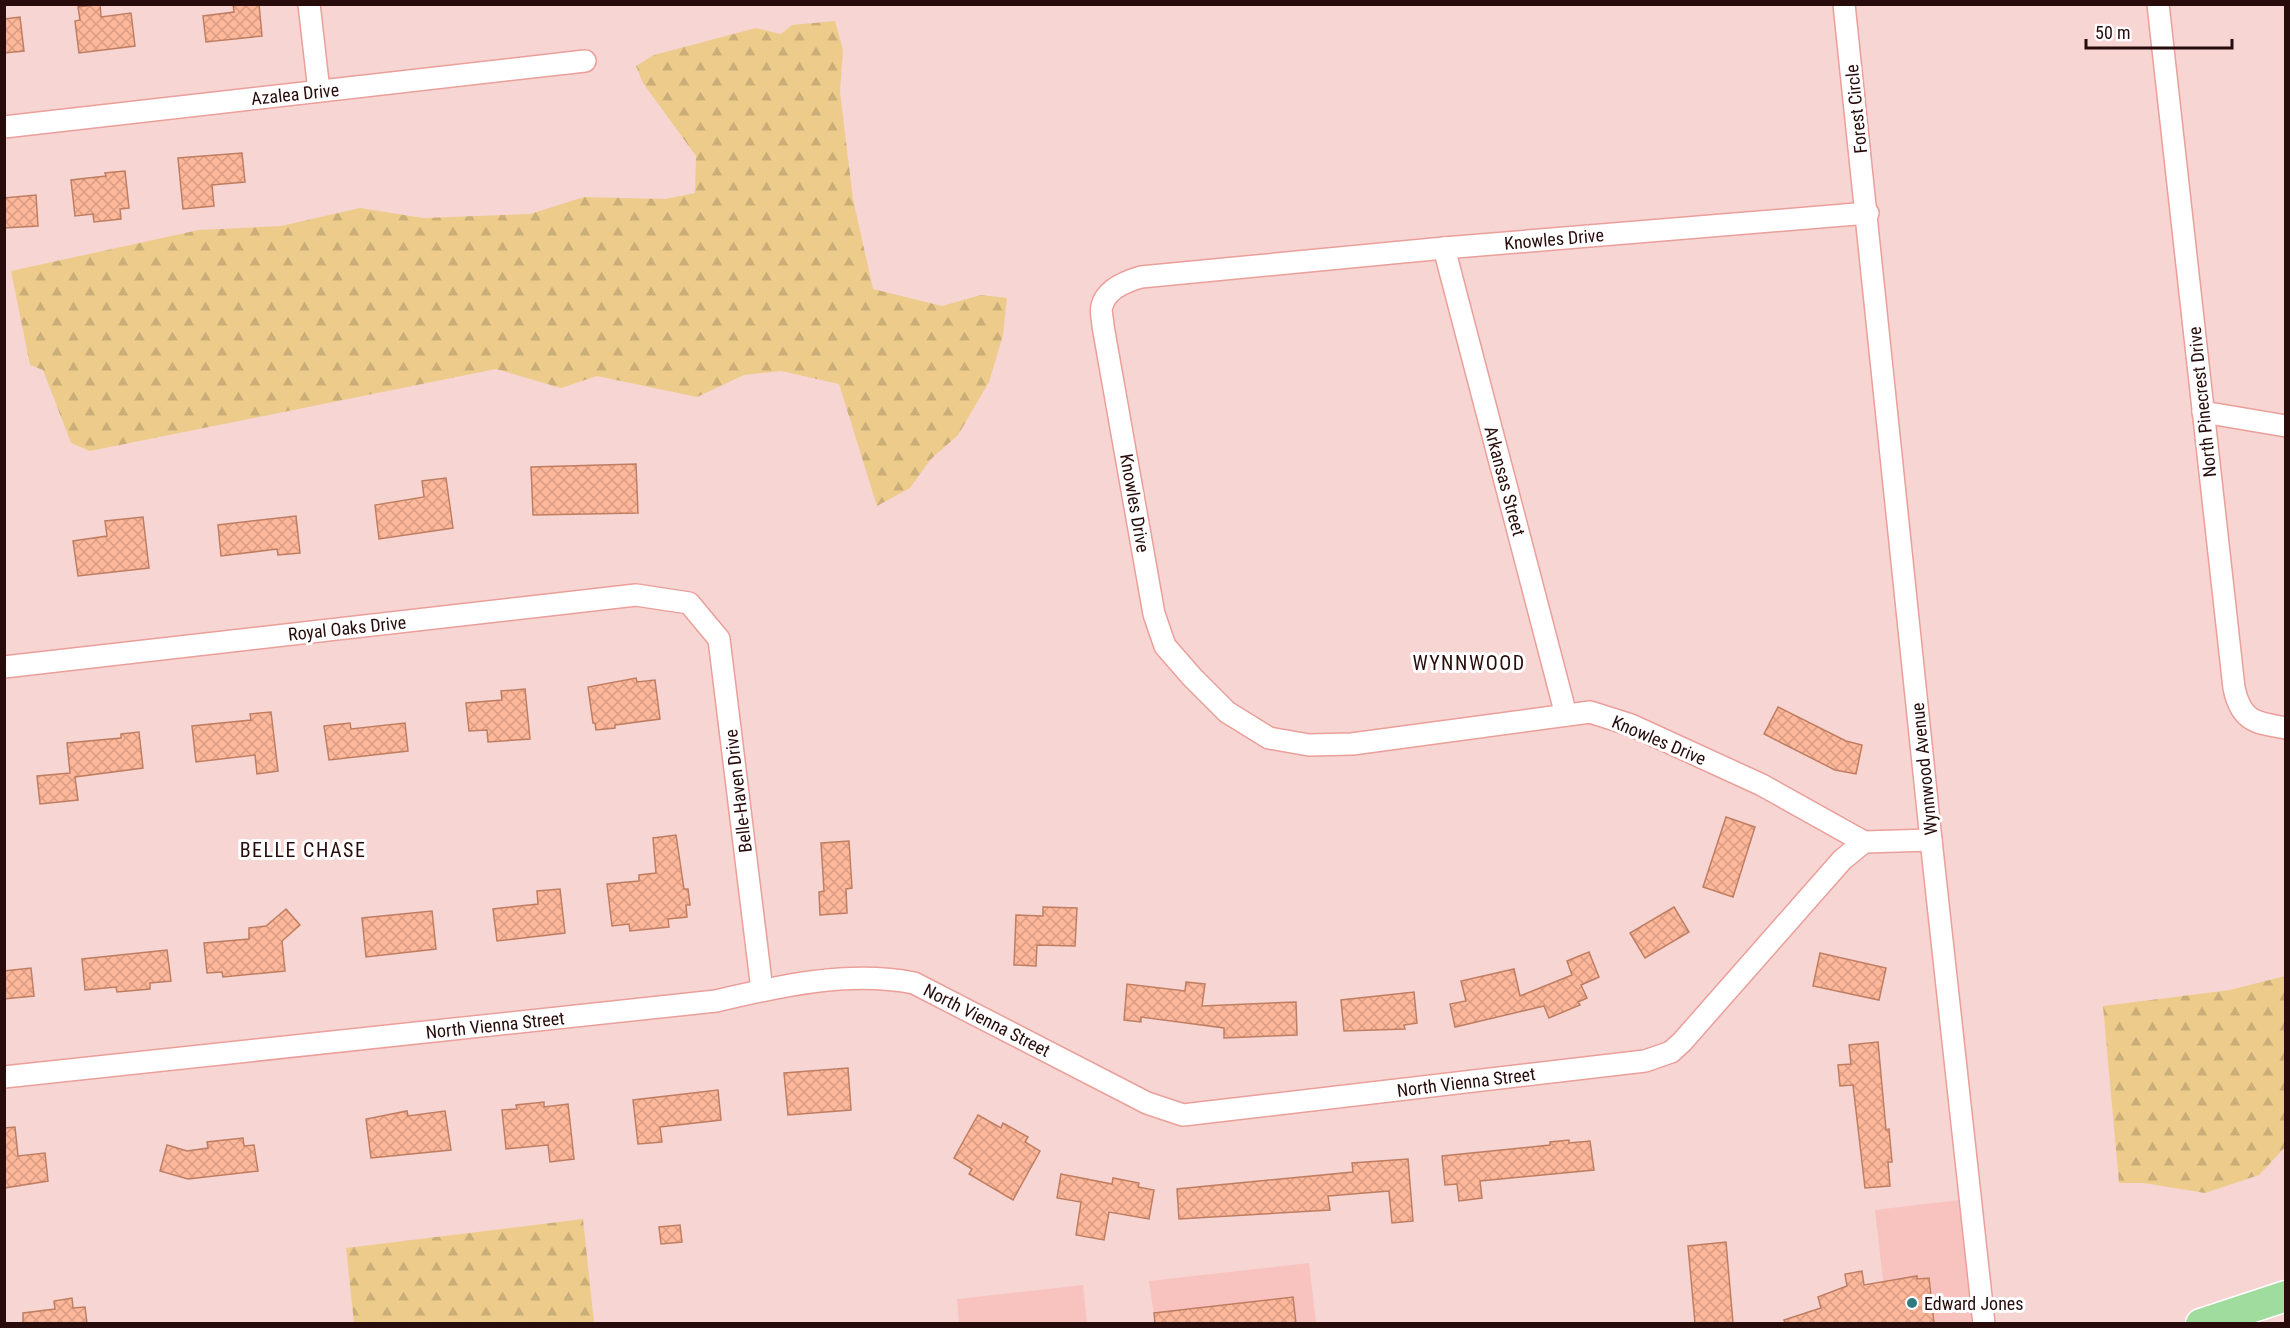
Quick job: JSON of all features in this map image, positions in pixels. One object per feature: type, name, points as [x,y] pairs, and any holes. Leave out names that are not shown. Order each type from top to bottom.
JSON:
[{"type":"highway","points":[[2201,1323],[2286,1296]]},
{"type":"street","points":[[309,4],[319,91]]},
{"type":"street","name":"Forest Circle","points":[[1844,4],[1868,213]]},
{"type":"street","name":"North Pinecrest Drive","points":[[2157,4],[2236,700],[2247,717],[2286,728]]},
{"type":"street","name":"Azalea Drive","points":[[4,127],[585,61]]},
{"type":"street","name":"Knowles Drive","points":[[1864,842],[1762,785],[1630,725],[1590,712],[1352,744],[1309,745],[1269,738],[1227,712],[1165,646],[1154,614],[1103,326],[1102,306],[1110,294],[1123,282],[1140,277],[1444,248],[1868,213]]},
{"type":"street","name":"Wynnwood Avenue","points":[[1868,213],[1931,840],[1984,1323]]},
{"type":"street","name":"Arkansas Street","points":[[1444,248],[1566,715]]},
{"type":"street","points":[[2203,412],[2286,426]]},
{"type":"street","name":"Royal Oaks Drive","points":[[4,667],[636,595],[689,603]]},
{"type":"street","name":"Belle-Haven Drive","points":[[689,603],[719,639],[762,990]]},
{"type":"street","points":[[1864,842],[1931,840]]},
{"type":"street","name":"North Vienna Street","points":[[4,1077],[716,1001],[762,990],[859,979],[890,979],[914,983],[1147,1103],[1183,1114],[1645,1061],[1671,1052],[1682,1042],[1842,860],[1864,842]]},
{"type":"shaded area","points":[[1959,1200],[1972,1323],[1888,1323],[1875,1210]]},
{"type":"shaded area","points":[[1309,1263],[1316,1323],[1155,1323],[1149,1281]]},
{"type":"shaded area","points":[[1083,1285],[1087,1323],[959,1323],[957,1299]]},
{"type":"green space","points":[[835,21],[843,50],[840,92],[853,199],[873,289],[942,306],[981,295],[1007,298],[1003,335],[989,382],[958,435],[930,460],[910,488],[877,506],[839,384],[781,371],[744,375],[697,397],[597,376],[561,388],[496,369],[90,451],[71,443],[43,370],[30,365],[11,271],[199,230],[281,226],[360,208],[423,218],[530,214],[584,197],[665,199],[695,193],[696,156],[643,83],[636,66],[654,55],[756,28],[781,34],[792,25]]},
{"type":"green space","points":[[2285,976],[2286,1146],[2259,1175],[2205,1193],[2144,1183],[2119,1183],[2103,1006],[2230,990]]},
{"type":"green space","points":[[583,1219],[594,1323],[354,1323],[346,1248]]},
{"type":"building","points":[[100,4],[101,17],[131,13],[135,46],[79,53],[75,21],[80,20],[78,7]]},
{"type":"building","points":[[233,4],[259,4],[262,36],[206,42],[203,16],[234,12]]},
{"type":"building","points":[[20,17],[24,51],[4,53],[4,19]]},
{"type":"building","points":[[242,153],[245,182],[212,185],[214,206],[183,209],[178,158]]},
{"type":"building","points":[[125,171],[129,208],[120,209],[121,219],[94,222],[93,214],[75,216],[71,180],[106,176],[105,173]]},
{"type":"building","points":[[36,195],[38,226],[4,228],[4,198]]},
{"type":"building","points":[[636,464],[638,513],[533,515],[531,467]]},
{"type":"building","points":[[446,478],[453,528],[379,539],[375,505],[424,497],[422,481]]},
{"type":"building","points":[[296,516],[300,553],[278,555],[277,549],[221,556],[218,525]]},
{"type":"building","points":[[143,517],[149,568],[78,576],[73,541],[107,536],[105,521]]},
{"type":"building","points":[[636,678],[637,682],[655,680],[660,719],[596,730],[588,687]]},
{"type":"building","points":[[525,689],[530,739],[488,742],[487,730],[469,731],[466,703],[502,700],[501,691]]},
{"type":"building","points":[[1778,707],[1846,741],[1862,745],[1856,774],[1835,770],[1764,734]]},
{"type":"building","points":[[271,712],[278,771],[257,774],[255,755],[196,762],[192,726],[251,720],[250,714]]},
{"type":"building","points":[[350,723],[351,729],[405,723],[408,751],[329,760],[324,726]]},
{"type":"building","points":[[139,732],[143,768],[75,777],[78,800],[40,804],[37,776],[70,773],[67,743],[121,738],[121,734]]},
{"type":"building","points":[[1726,817],[1755,827],[1733,897],[1703,887]]},
{"type":"building","points":[[676,835],[684,889],[688,889],[690,905],[686,905],[687,917],[668,919],[669,927],[630,931],[629,924],[612,926],[607,884],[639,881],[639,875],[656,873],[653,838]]},
{"type":"building","points":[[849,841],[852,888],[846,889],[847,913],[820,915],[819,892],[824,891],[821,843]]},
{"type":"building","points":[[560,889],[565,933],[497,941],[493,909],[538,904],[537,891]]},
{"type":"building","points":[[1043,907],[1077,908],[1075,946],[1037,945],[1036,966],[1014,965],[1016,915],[1043,916]]},
{"type":"building","points":[[1674,907],[1689,932],[1645,958],[1630,933]]},
{"type":"building","points":[[286,909],[300,925],[282,941],[285,971],[223,977],[222,972],[207,973],[204,943],[249,939],[249,928],[266,926]]},
{"type":"building","points":[[432,911],[436,949],[366,957],[362,918]]},
{"type":"building","points":[[167,950],[171,981],[150,983],[150,989],[117,992],[116,987],[85,990],[82,959]]},
{"type":"building","points":[[1589,952],[1599,977],[1581,985],[1587,998],[1578,1002],[1580,1005],[1549,1018],[1544,1006],[1455,1027],[1450,1004],[1466,1001],[1461,981],[1514,969],[1520,996],[1572,975],[1567,961]]},
{"type":"building","points":[[1820,953],[1886,968],[1879,1000],[1813,986]]},
{"type":"building","points":[[31,968],[34,996],[4,999],[4,971]]},
{"type":"building","points":[[1186,982],[1205,984],[1202,1006],[1296,1002],[1297,1035],[1224,1038],[1224,1028],[1141,1017],[1141,1022],[1124,1020],[1127,984],[1185,991]]},
{"type":"building","points":[[1414,992],[1417,1023],[1404,1025],[1405,1029],[1344,1031],[1341,1000]]},
{"type":"building","points":[[1878,1042],[1886,1130],[1889,1129],[1892,1162],[1888,1162],[1890,1186],[1865,1188],[1853,1085],[1840,1086],[1838,1065],[1851,1064],[1849,1045]]},
{"type":"building","points":[[848,1068],[851,1110],[788,1115],[784,1073]]},
{"type":"building","points":[[718,1090],[721,1120],[660,1127],[662,1142],[638,1144],[633,1100]]},
{"type":"building","points":[[544,1102],[544,1107],[568,1104],[574,1159],[550,1162],[548,1145],[506,1149],[502,1110],[517,1109],[516,1105]]},
{"type":"building","points":[[407,1111],[408,1116],[445,1111],[451,1150],[371,1158],[366,1119]]},
{"type":"building","points":[[978,1115],[1001,1128],[1003,1123],[1028,1137],[1025,1142],[1040,1151],[1013,1200],[969,1174],[972,1169],[954,1158]]},
{"type":"building","points":[[15,1127],[18,1156],[45,1153],[48,1181],[4,1188],[4,1128]]},
{"type":"building","points":[[243,1138],[244,1146],[254,1145],[258,1171],[188,1179],[160,1171],[167,1145],[187,1151],[208,1148],[207,1142]]},
{"type":"building","points":[[1569,1140],[1569,1143],[1590,1141],[1594,1170],[1480,1181],[1482,1198],[1459,1201],[1457,1184],[1445,1185],[1442,1156],[1550,1145],[1550,1142]]},
{"type":"building","points":[[1408,1159],[1413,1221],[1392,1223],[1389,1191],[1328,1196],[1330,1210],[1179,1219],[1177,1189],[1353,1172],[1352,1163]]},
{"type":"building","points":[[1061,1174],[1112,1184],[1113,1178],[1139,1183],[1138,1187],[1154,1190],[1149,1219],[1109,1212],[1104,1240],[1076,1235],[1081,1202],[1057,1198]]},
{"type":"building","points":[[680,1225],[682,1242],[661,1244],[659,1227]]},
{"type":"building","points":[[1726,1242],[1733,1323],[1695,1323],[1688,1246]]},
{"type":"building","points":[[1862,1271],[1864,1285],[1917,1276],[1917,1279],[1929,1278],[1934,1323],[1785,1323],[1784,1320],[1821,1308],[1818,1297],[1847,1286],[1845,1274]]},
{"type":"building","points":[[1293,1297],[1296,1323],[1155,1323],[1154,1313]]},
{"type":"building","points":[[72,1298],[73,1308],[85,1307],[87,1323],[23,1323],[23,1313],[55,1309],[54,1301]]},
{"type":"place","name":"Edward Jones","points":[[1912,1303]]},
{"type":"district","name":"WYNNWOOD","points":[[1469,663]]},
{"type":"district","name":"BELLE CHASE","points":[[303,850]]}]
